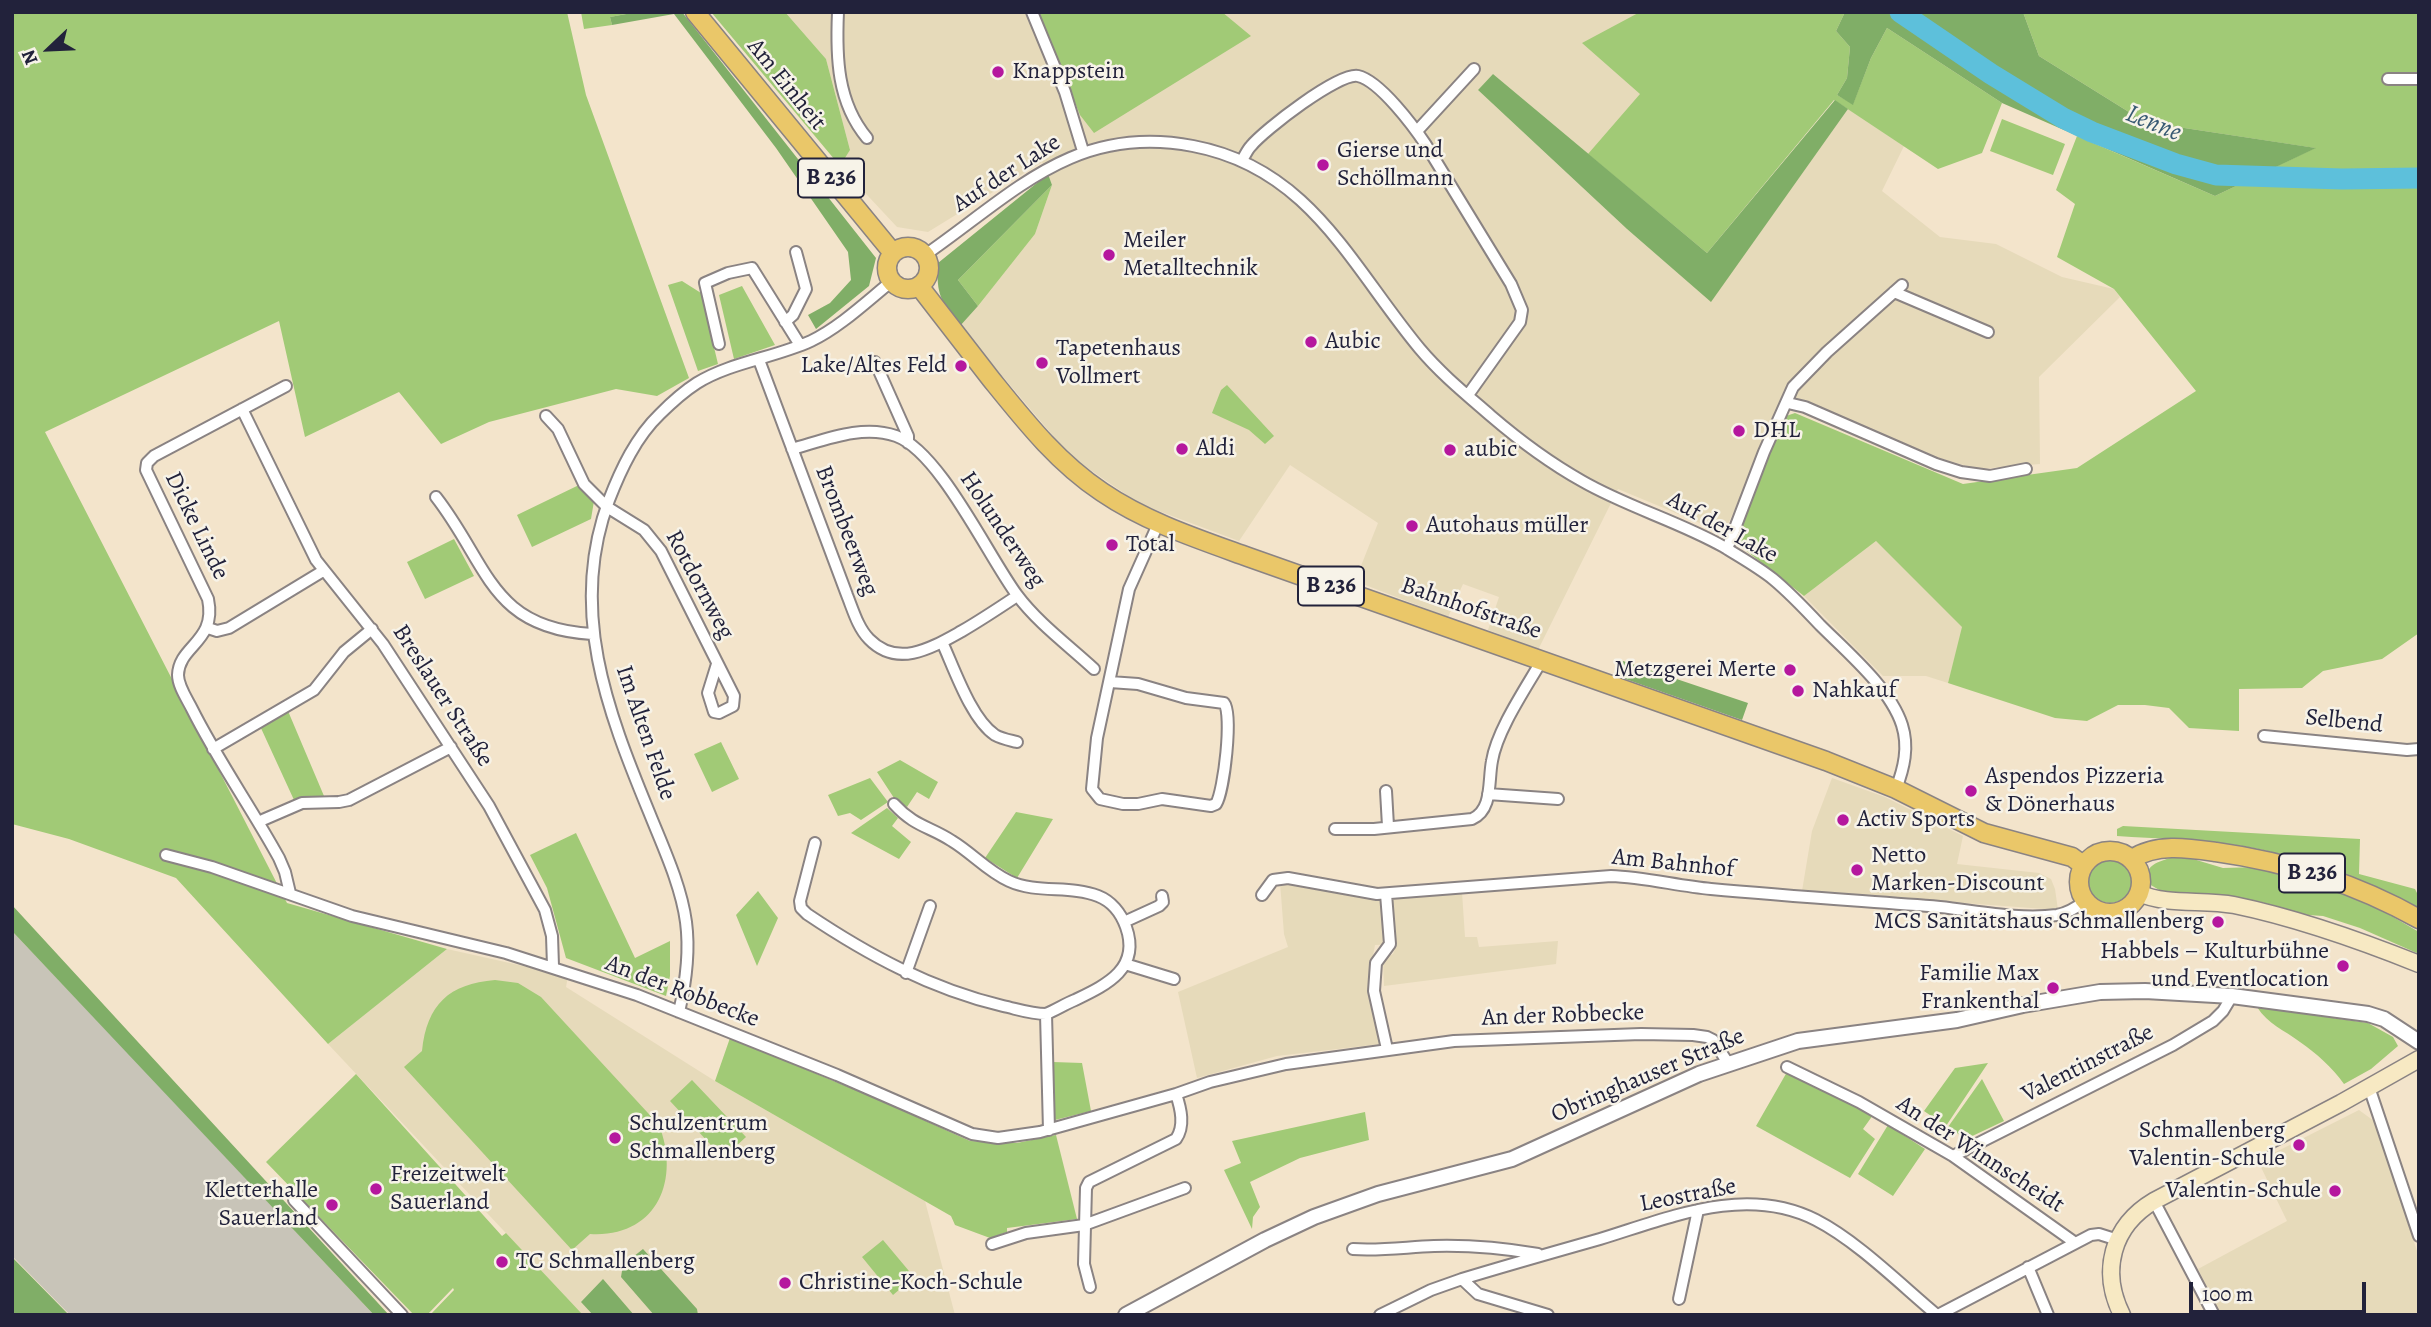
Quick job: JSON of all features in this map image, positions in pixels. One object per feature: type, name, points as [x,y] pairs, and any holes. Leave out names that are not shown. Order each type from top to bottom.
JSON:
[{"type":"main road","name":"Am Einheit","points":[[695,12],[893,253]]},
{"type":"main road","points":[[913,247],[925,255],[930,268],[925,282],[907,289],[892,281],[888,264],[893,253],[899,249],[913,247]]},
{"type":"main road","name":"Bahnhofstraße","points":[[919,286],[1030,428],[1054,454],[1103,493],[1159,522],[1248,557],[1826,761],[1896,789],[1984,832],[2072,857],[2083,865]]},
{"type":"main road","name":"B 236","points":[[2132,859],[2146,852],[2174,848],[2249,856],[2344,883],[2419,919]]},
{"type":"main road","points":[[2106,850],[2132,859],[2141,876],[2139,893],[2128,907],[2111,913],[2095,910],[2085,901],[2079,883],[2083,865],[2089,858],[2106,850]]},
{"type":"main road","points":[[2139,893],[2160,901],[2207,901],[2249,908],[2362,942],[2419,964]]},
{"type":"main road","points":[[2122,1315],[2114,1294],[2113,1253],[2124,1226],[2133,1215],[2154,1200],[2341,1103],[2419,1059]]},
{"type":"street","points":[[838,12],[837,52],[841,82],[851,113],[867,138]]},
{"type":"street","points":[[1032,12],[1065,92],[1083,152]]},
{"type":"street","points":[[1417,131],[1475,69]]},
{"type":"street","points":[[1242,160],[1249,148],[1289,113],[1334,83],[1353,76],[1367,80],[1381,92],[1417,131],[1511,284],[1522,310],[1520,322],[1468,395]]},
{"type":"street","points":[[2388,79],[2419,79]]},
{"type":"street","name":"Auf der Lake","points":[[925,255],[1037,175],[1083,152],[1118,144],[1171,142],[1196,146],[1242,160],[1287,188],[1321,220],[1421,350],[1495,419],[1577,478],[1727,549],[1770,576],[1787,592],[1870,676],[1891,703],[1902,725],[1905,743],[1905,762],[1896,789]]},
{"type":"street","points":[[785,322],[793,315],[806,289],[796,252]]},
{"type":"street","points":[[719,344],[705,283],[728,273],[752,268],[800,345]]},
{"type":"street","name":"Im Alten Felde","points":[[680,1012],[687,963],[685,915],[661,842],[614,723],[592,634],[594,561],[607,507],[638,440],[659,415],[698,383],[721,372],[812,341],[848,317],[892,281]]},
{"type":"street","points":[[1727,549],[1764,452],[1793,387],[1898,289],[1988,332]]},
{"type":"street","name":"Brombeerweg","points":[[759,360],[864,634],[876,646],[893,654],[917,653],[942,642],[1017,596]]},
{"type":"street","name":"Holunderweg","points":[[875,362],[908,436],[908,443]]},
{"type":"street","name":"Dicke Linde","points":[[208,628],[208,598],[148,477],[147,463],[154,456],[286,386]]},
{"type":"street","points":[[1788,402],[1961,472],[1990,476],[2026,469]]},
{"type":"street","points":[[242,409],[323,571],[372,629]]},
{"type":"street","name":"Rotdornweg","points":[[546,416],[558,429],[584,484],[607,507],[645,530],[661,551],[717,664]]},
{"type":"street","name":"Holunderweg","points":[[792,449],[865,432],[885,433],[908,443],[925,456],[936,470],[1017,596],[1094,669]]},
{"type":"street","points":[[436,498],[486,577],[500,595],[517,610],[539,624],[555,630],[592,634]]},
{"type":"street","points":[[1110,682],[1138,684],[1186,698],[1224,703],[1228,707],[1224,768],[1218,803],[1211,806],[1153,799],[1131,804],[1100,799],[1092,789],[1092,770],[1129,589],[1159,522]]},
{"type":"street","points":[[290,893],[282,865],[213,749],[179,684],[178,676],[185,658],[208,628],[217,631],[229,628],[323,571]]},
{"type":"street","name":"Breslauer Straße","points":[[213,749],[318,687],[344,652],[372,629],[489,806],[545,910],[552,936],[553,967]]},
{"type":"street","points":[[942,642],[985,725],[994,734],[1017,743]]},
{"type":"street","points":[[1335,829],[1374,829],[1472,819],[1483,811],[1492,758],[1509,719],[1542,660]]},
{"type":"street","name":"Selbend","points":[[2264,736],[2419,749]]},
{"type":"street","points":[[258,822],[302,803],[349,800],[451,747]]},
{"type":"street","points":[[1386,791],[1388,826]]},
{"type":"street","points":[[1488,794],[1558,799]]},
{"type":"street","points":[[815,843],[800,901],[801,908],[874,957],[906,973],[989,1003],[1046,1014],[1103,987],[1116,977],[1125,964],[1129,948],[1124,922],[1111,904],[1094,895],[1021,885],[1007,880],[952,840],[912,822],[894,804]]},
{"type":"street","name":"An der Robbecke","points":[[166,855],[212,867],[352,916],[553,967],[680,1012],[837,1075],[971,1134],[998,1138],[1049,1130],[1210,1082],[1286,1064],[1454,1041],[1642,1034],[1693,1035],[1713,1040],[1728,1063]]},
{"type":"street","name":"Am Bahnhof","points":[[1262,895],[1273,880],[1288,878],[1386,894],[1611,876],[1713,889],[2023,915],[2061,914],[2073,910],[2085,901]]},
{"type":"street","points":[[1386,894],[1390,944],[1376,963],[1374,991],[1387,1049]]},
{"type":"street","points":[[1124,922],[1159,906],[1163,902],[1162,897]]},
{"type":"street","points":[[906,973],[930,906]]},
{"type":"street","points":[[1125,964],[1174,978]]},
{"type":"street","name":"Obringhauser Straße","points":[[1126,1315],[1314,1216],[1378,1194],[1512,1158],[1699,1074],[1798,1041],[1957,1020],[2078,995],[2144,991],[2232,996],[2368,1014],[2384,1019],[2419,1042]]},
{"type":"street","name":"Valentinstraße","points":[[1953,1156],[2173,1045],[2213,1021],[2232,996]]},
{"type":"street","points":[[1046,1014],[1049,1130]]},
{"type":"street","name":"An der Winnscheidt","points":[[1787,1067],[1859,1102],[1953,1156],[2074,1242]]},
{"type":"street","points":[[2370,1087],[2419,1236]]},
{"type":"street","points":[[1090,1287],[1084,1264],[1086,1188],[1089,1182],[1171,1142],[1179,1135],[1181,1120],[1177,1094]]},
{"type":"street","points":[[992,1244],[1026,1233],[1084,1225],[1185,1188]]},
{"type":"street","points":[[294,1200],[402,1315]]},
{"type":"street","points":[[2154,1200],[2214,1315]]},
{"type":"street","name":"Leostraße","points":[[1380,1315],[1419,1295],[1462,1279],[1698,1210],[1732,1205],[1767,1205],[1804,1215],[1826,1226],[1937,1315]]},
{"type":"street","points":[[1679,1299],[1698,1210]]},
{"type":"street","points":[[1937,1315],[2074,1242],[2095,1234],[2118,1240]]},
{"type":"street","points":[[1353,1249],[1476,1246],[1541,1255]]},
{"type":"street","points":[[2028,1267],[2048,1315]]},
{"type":"street","points":[[1462,1279],[1479,1294],[1548,1315]]},
{"type":"shaded area","points":[[785,12],[1815,12],[1707,253],[1493,74],[1478,90],[1627,229],[1711,301],[1848,109],[1904,146],[1882,191],[1940,237],[1996,244],[2062,277],[2114,289],[2120,297],[2039,377],[2040,464],[1978,469],[1932,456],[1786,395],[1724,533],[1618,489],[1538,650],[1488,630],[1499,597],[1463,584],[1448,617],[1355,581],[1378,523],[1290,465],[1239,541],[1140,504],[1070,456],[960,326],[1035,234],[1052,185],[1042,162],[928,232],[897,227],[840,166],[850,150],[826,59]]},
{"type":"shaded area","points":[[1876,541],[1963,627],[1948,683],[1926,676],[1883,676],[1804,596]]},
{"type":"shaded area","points":[[1832,778],[1885,797],[1963,836],[1957,864],[2039,873],[2051,879],[2058,910],[1802,891],[1812,831]]},
{"type":"shaded area","points":[[1280,882],[1293,882],[1373,898],[1462,892],[1465,937],[1477,937],[1479,947],[1558,941],[1556,964],[1384,986],[1383,959],[1393,954],[1397,944],[1375,945],[1369,977],[1381,1044],[1277,1056],[1197,1078],[1178,992],[1288,947],[1284,934]]},
{"type":"shaded area","points":[[12,931],[374,1315],[70,1315],[12,1256]]},
{"type":"shaded area","name":"Schulzentrum Schmallenberg","points":[[447,949],[568,976],[566,987],[715,1081],[925,1201],[955,1315],[583,1315],[328,1044]]},
{"type":"shaded area","name":"Valentin-Schule","points":[[2359,1110],[2374,1121],[2419,1257],[2419,1315],[2220,1315],[2198,1269],[2287,1221],[2258,1161]]},
{"type":"green space","points":[[12,12],[567,12],[586,95],[689,378],[657,396],[616,389],[489,422],[441,444],[399,392],[305,437],[279,321],[45,432],[287,903],[447,949],[328,1044],[176,878],[69,839],[12,824]]},
{"type":"green space","points":[[581,12],[637,12],[610,17],[612,25],[584,29]]},
{"type":"green space","points":[[637,12],[682,12],[876,258],[869,286],[816,329],[808,315],[830,303],[851,280],[848,252],[776,148],[674,14],[612,25],[610,17]]},
{"type":"green space","points":[[711,12],[785,12],[826,59],[850,150],[840,166]]},
{"type":"green space","points":[[1039,12],[1222,12],[1251,36],[1094,133],[1080,115]]},
{"type":"green space","points":[[1640,12],[1845,12],[1836,31],[1850,47],[1847,78],[1837,95],[1853,104],[1871,58],[1887,28],[2002,103],[1982,153],[1938,169],[1834,100],[1707,253],[1588,154],[1640,94],[1582,43]]},
{"type":"green space","points":[[1845,12],[2023,12],[2039,56],[2145,122],[2316,148],[2215,196],[2002,103],[1887,28],[1871,58],[1853,105],[1837,95],[1847,78],[1850,47],[1836,31]]},
{"type":"green space","points":[[2023,12],[2419,12],[2419,633],[2382,659],[2323,671],[2302,688],[2239,689],[2239,731],[2189,728],[2169,708],[2145,705],[2118,705],[2087,721],[2055,718],[1948,683],[1962,627],[1876,541],[1804,596],[1735,542],[1767,455],[1786,416],[1795,413],[1963,484],[2077,468],[2196,391],[2114,289],[2057,257],[2075,204],[2056,190],[2077,136],[2215,196],[2315,148],[2145,122],[2039,56]]},
{"type":"green space","points":[[1493,74],[1707,253],[1835,100],[1848,109],[1711,302],[1627,229],[1478,90]]},
{"type":"green space","points":[[2002,119],[2065,144],[2053,175],[1990,151]]},
{"type":"green space","points":[[1048,174],[1052,185],[958,280],[978,306],[960,326],[941,297],[938,263]]},
{"type":"green space","points":[[1052,185],[1035,234],[978,306],[958,280]]},
{"type":"green space","points":[[682,281],[701,293],[718,364],[698,371],[668,285]]},
{"type":"green space","points":[[742,286],[775,345],[734,359],[719,295]]},
{"type":"green space","points":[[1227,385],[1274,436],[1265,444],[1249,430],[1212,413],[1221,390]]},
{"type":"green space","points":[[579,485],[594,501],[591,519],[532,547],[517,515]]},
{"type":"green space","points":[[454,539],[474,576],[425,599],[407,562]]},
{"type":"green space","points":[[1620,660],[1748,703],[1742,720],[1614,675]]},
{"type":"green space","points":[[288,711],[324,796],[294,800],[260,726]]},
{"type":"green space","points":[[721,742],[739,779],[712,792],[694,754]]},
{"type":"green space","points":[[900,760],[938,782],[929,799],[917,792],[907,807],[894,798],[877,772]]},
{"type":"green space","points":[[870,778],[888,802],[861,820],[850,813],[838,816],[828,795]]},
{"type":"green space","points":[[887,808],[898,818],[892,826],[911,842],[899,859],[851,833]]},
{"type":"green space","points":[[1016,812],[1053,819],[1017,878],[985,858]]},
{"type":"green space","points":[[2123,826],[2360,839],[2359,874],[2415,889],[2419,897],[2419,910],[2352,880],[2283,855],[2221,843],[2117,836],[2117,829]]},
{"type":"green space","points":[[576,833],[635,958],[670,941],[670,976],[666,996],[566,958],[547,888],[530,855]]},
{"type":"green space","points":[[2174,857],[2193,859],[2223,868],[2258,867],[2308,879],[2357,896],[2419,932],[2419,954],[2360,928],[2323,916],[2211,894],[2161,891],[2149,884],[2149,869]]},
{"type":"green space","points":[[2110,859],[2119,860],[2126,865],[2131,872],[2131,890],[2126,897],[2119,902],[2110,903],[2101,902],[2094,897],[2089,890],[2088,881],[2089,872],[2094,865],[2101,860]]},
{"type":"green space","points":[[758,891],[778,918],[757,966],[736,915]]},
{"type":"green space","points":[[12,905],[389,1315],[374,1315],[12,931]]},
{"type":"green space","points":[[495,980],[518,983],[541,997],[659,1125],[667,1166],[664,1185],[658,1202],[647,1216],[632,1227],[613,1233],[590,1234],[572,1250],[404,1067],[422,1051],[429,1021],[443,999],[465,986]]},
{"type":"green space","points":[[2257,1007],[2368,1023],[2393,1037],[2398,1046],[2371,1069],[2344,1084],[2318,1056],[2271,1022]]},
{"type":"green space","points":[[730,1038],[970,1141],[1017,1143],[1056,1135],[1077,1219],[1007,1228],[1007,1232],[990,1238],[955,1225],[951,1216],[715,1081]]},
{"type":"green space","points":[[1053,1062],[1082,1063],[1091,1111],[1055,1120]]},
{"type":"green space","points":[[1988,1063],[1946,1126],[1924,1111],[1955,1068]]},
{"type":"green space","points":[[1787,1072],[1873,1115],[1863,1129],[1875,1139],[1850,1178],[1756,1126]]},
{"type":"green space","name":"Freizeitwelt Sauerland","points":[[356,1074],[502,1236],[506,1233],[583,1315],[430,1315],[453,1288],[427,1315],[414,1315],[266,1162]]},
{"type":"green space","points":[[1982,1079],[2004,1121],[1966,1139],[1948,1127]]},
{"type":"green space","points":[[692,1080],[746,1137],[723,1158],[670,1101]]},
{"type":"green space","points":[[1365,1112],[1369,1140],[1300,1158],[1250,1182],[1260,1207],[1253,1217],[1252,1229],[1224,1170],[1241,1163],[1232,1141]]},
{"type":"green space","points":[[1888,1125],[1925,1149],[1893,1196],[1858,1174]]},
{"type":"green space","points":[[883,1240],[914,1277],[893,1295],[862,1257]]},
{"type":"green space","points":[[643,1249],[697,1309],[698,1315],[654,1315],[621,1277],[623,1265]]},
{"type":"green space","points":[[12,1257],[69,1315],[12,1315]]},
{"type":"green space","points":[[603,1279],[634,1315],[593,1315],[581,1302]]},
{"type":"waterway","name":"Lenne","points":[[1900,12],[1991,74],[2063,118],[2176,164],[2216,175],[2342,179],[2419,178]]},
{"type":"place","name":"Knappstein","points":[[998,72]]},
{"type":"place","name":"Gierse und Schöllmann","points":[[1323,165]]},
{"type":"place","name":"Meiler Metalltechnik","points":[[1109,255]]},
{"type":"place","name":"Aubic","points":[[1311,342]]},
{"type":"place","name":"Tapetenhaus Vollmert","points":[[1042,363]]},
{"type":"place","name":"Lake/Altes Feld","points":[[961,366]]},
{"type":"place","name":"DHL","points":[[1739,431]]},
{"type":"place","name":"Aldi","points":[[1182,449]]},
{"type":"place","name":"aubic","points":[[1450,450]]},
{"type":"place","name":"Autohaus müller","points":[[1412,526]]},
{"type":"place","name":"Total","points":[[1112,545]]},
{"type":"place","name":"Metzgerei Merte","points":[[1790,670]]},
{"type":"place","name":"Nahkauf","points":[[1798,691]]},
{"type":"place","name":"Aspendos Pizzeria & Dönerhaus","points":[[1971,791]]},
{"type":"place","name":"Activ Sports","points":[[1843,820]]},
{"type":"place","name":"Netto Marken-Discount","points":[[1857,870]]},
{"type":"place","name":"MCS Sanitätshaus Schmallenberg","points":[[2218,922]]},
{"type":"place","name":"Habbels – Kulturbühne und Eventlocation","points":[[2343,966]]},
{"type":"place","name":"Familie Max Frankenthal","points":[[2053,988]]},
{"type":"place","name":"Schulzentrum Schmallenberg","points":[[615,1138]]},
{"type":"place","name":"Schmallenberg Valentin-Schule","points":[[2299,1145]]},
{"type":"place","name":"Freizeitwelt Sauerland","points":[[376,1189]]},
{"type":"place","name":"Valentin-Schule","points":[[2335,1191]]},
{"type":"place","name":"Kletterhalle Sauerland","points":[[332,1205]]},
{"type":"place","name":"TC Schmallenberg","points":[[502,1262]]},
{"type":"place","name":"Christine-Koch-Schule","points":[[785,1283]]}]
